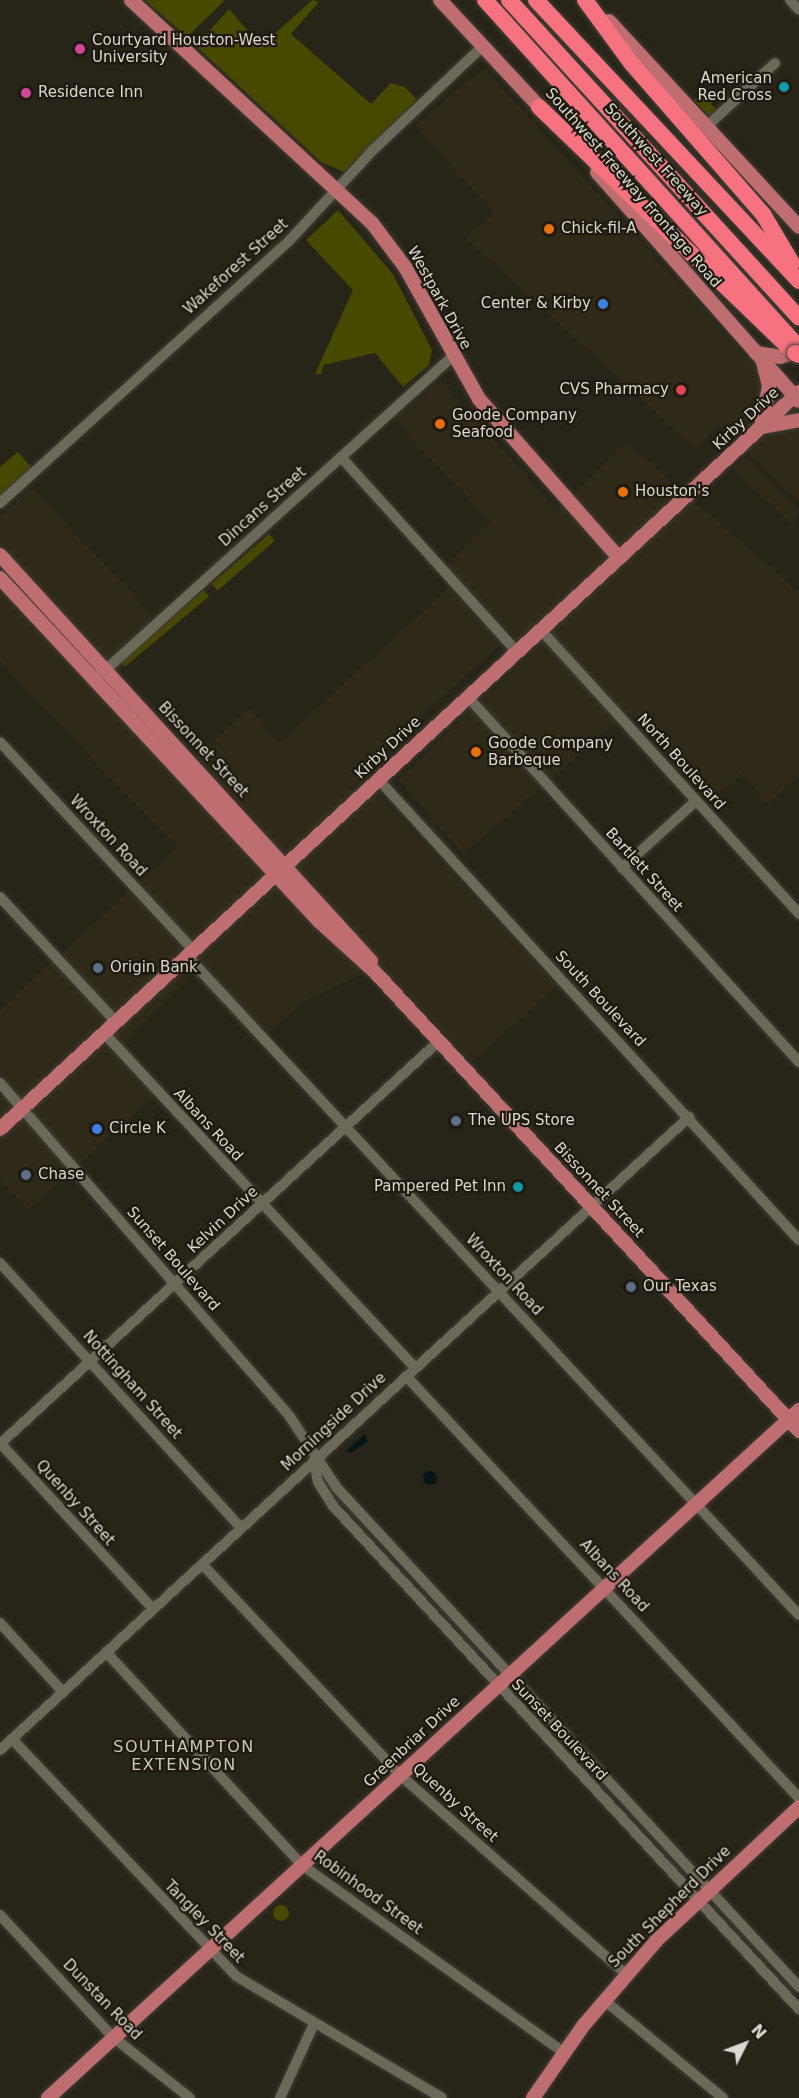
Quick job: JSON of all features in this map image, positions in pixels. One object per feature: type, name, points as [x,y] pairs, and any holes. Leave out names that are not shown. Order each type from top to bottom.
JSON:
[{"type":"highway","name":"Southwest Freeway","points":[[485,0],[775,330],[799,346]]},
{"type":"highway","points":[[509,0],[796,315]]},
{"type":"highway","name":"Southwest Freeway","points":[[536,0],[799,280]]},
{"type":"highway","points":[[586,0],[632,64],[763,214],[799,274]]},
{"type":"highway","points":[[539,106],[602,162],[799,353]]},
{"type":"main road","name":"Westpark Drive","points":[[130,0],[339,191],[397,254],[453,356],[486,409],[619,558]]},
{"type":"main road","name":"Southwest Freeway Frontage Road","points":[[440,0],[484,45],[798,396]]},
{"type":"main road","points":[[586,0],[799,227]]},
{"type":"main road","points":[[799,353],[780,357],[760,356],[769,386],[761,427],[799,420]]},
{"type":"main road","name":"Kirby Drive","points":[[0,1129],[761,427],[798,396]]},
{"type":"main road","name":"Bissonnet Street","points":[[0,555],[188,758],[281,870]]},
{"type":"main road","name":"Bissonnet Street","points":[[0,578],[177,768],[281,870],[799,1431]]},
{"type":"main road","points":[[177,768],[188,758]]},
{"type":"main road","name":"Greenbriar Drive","points":[[48,2098],[508,1674],[799,1410]]},
{"type":"main road","name":"South Shepherd Drive","points":[[533,2098],[563,2052],[626,1974],[708,1889],[799,1807]]},
{"type":"street","points":[[790,0],[799,10]]},
{"type":"street","name":"Wakeforest Street","points":[[0,503],[339,191],[372,151],[484,45]]},
{"type":"street","points":[[706,127],[775,63]]},
{"type":"street","name":"Dincans Street","points":[[94,680],[453,356]]},
{"type":"street","points":[[341,457],[517,652]]},
{"type":"street","name":"North Boulevard","points":[[541,630],[799,914]]},
{"type":"street","name":"Bartlett Street","points":[[468,697],[799,1062]]},
{"type":"street","name":"Wroxton Road","points":[[0,742],[498,1291],[799,1615]]},
{"type":"street","name":"South Boulevard","points":[[378,780],[689,1117],[799,1240]]},
{"type":"street","points":[[622,868],[696,801]]},
{"type":"street","points":[[0,897],[116,1022]]},
{"type":"street","name":"Albans Road","points":[[104,1033],[261,1204],[603,1587],[799,1797]]},
{"type":"street","name":"Kelvin Drive","points":[[0,1443],[439,1041]]},
{"type":"street","name":"Sunset Boulevard","points":[[0,1083],[290,1417],[314,1460],[508,1674],[799,1987]]},
{"type":"street","name":"Morningside Drive","points":[[0,1750],[689,1117]]},
{"type":"street","name":"Nottingham Street","points":[[0,1263],[241,1528]]},
{"type":"street","name":"Quenby Street","points":[[0,1443],[153,1609]]},
{"type":"street","name":"Sunset Boulevard","points":[[314,1460],[318,1482],[333,1506],[497,1686],[799,2009]]},
{"type":"street","name":"Quenby Street","points":[[202,1564],[400,1775],[626,1974]]},
{"type":"street","points":[[0,1623],[63,1692]]},
{"type":"street","name":"Robinhood Street","points":[[106,1652],[302,1864],[563,2052]]},
{"type":"street","name":"Tangley Street","points":[[12,1739],[207,1950],[236,1976],[313,2026],[442,2098]]},
{"type":"street","name":"Dunstan Road","points":[[0,1915],[113,2037],[190,2098]]},
{"type":"street","points":[[604,2000],[723,2098]]},
{"type":"street","points":[[280,2098],[313,2026]]},
{"type":"shaded area","points":[[145,0],[223,0],[224,1],[187,37]]},
{"type":"shaded area","points":[[312,0],[319,2],[291,34],[371,104],[391,83],[405,87],[417,100],[344,172],[321,162],[196,46],[229,9],[261,46]]},
{"type":"shaded area","points":[[484,68],[799,415],[799,501],[718,426],[696,449],[466,238],[494,213],[415,125]]},
{"type":"shaded area","points":[[707,89],[716,99],[711,104],[716,109],[709,116],[694,100]]},
{"type":"shaded area","points":[[338,210],[393,274],[432,350],[429,365],[403,387],[375,353],[324,365],[321,374],[315,374],[353,290],[306,240]]},
{"type":"shaded area","points":[[441,382],[558,510],[627,443],[799,592],[799,776],[769,804],[741,774],[710,803],[629,712],[463,854],[398,780],[531,654],[447,566],[491,523],[394,419]]},
{"type":"shaded area","points":[[18,452],[32,468],[0,498],[0,467]]},
{"type":"shaded area","points":[[746,456],[799,510],[793,526],[733,469]]},
{"type":"shaded area","points":[[32,487],[154,617],[106,662],[0,550],[0,517]]},
{"type":"shaded area","points":[[269,534],[275,541],[218,591],[212,584]]},
{"type":"shaded area","points":[[0,584],[177,775],[249,709],[279,743],[449,588],[501,644],[358,772],[557,986],[472,1062],[381,966],[306,1000],[256,1043],[192,974],[125,1042],[163,1088],[28,1210],[0,1178],[0,1010],[177,847],[0,662]]},
{"type":"shaded area","points":[[204,590],[209,596],[125,667],[120,661]]},
{"type":"shaded area","points":[[365,1434],[367,1442],[350,1453],[347,1450]]},
{"type":"shaded area","points":[[430,1471],[435,1473],[437,1478],[435,1483],[430,1485],[425,1483],[423,1478],[425,1473]]},
{"type":"shaded area","points":[[281,1905],[289,1913],[281,1921],[273,1913]]},
{"type":"place","name":"Courtyard Houston-West University","points":[[80,49]]},
{"type":"place","name":"American Red Cross","points":[[784,87]]},
{"type":"place","name":"Residence Inn","points":[[26,93]]},
{"type":"place","name":"Chick-fil-A","points":[[549,229]]},
{"type":"place","name":"Center & Kirby","points":[[603,304]]},
{"type":"place","name":"CVS Pharmacy","points":[[681,390]]},
{"type":"place","name":"Goode Company Seafood","points":[[440,424]]},
{"type":"place","name":"Houston's","points":[[623,492]]},
{"type":"place","name":"Goode Company Barbeque","points":[[476,752]]},
{"type":"place","name":"Origin Bank","points":[[98,968]]},
{"type":"place","name":"The UPS Store","points":[[456,1121]]},
{"type":"place","name":"Circle K","points":[[97,1129]]},
{"type":"place","name":"Chase","points":[[26,1175]]},
{"type":"place","name":"Pampered Pet Inn","points":[[518,1187]]},
{"type":"place","name":"Our Texas","points":[[631,1287]]},
{"type":"district","name":"SOUTHAMPTON EXTENSION","points":[[184,1756]]}]
